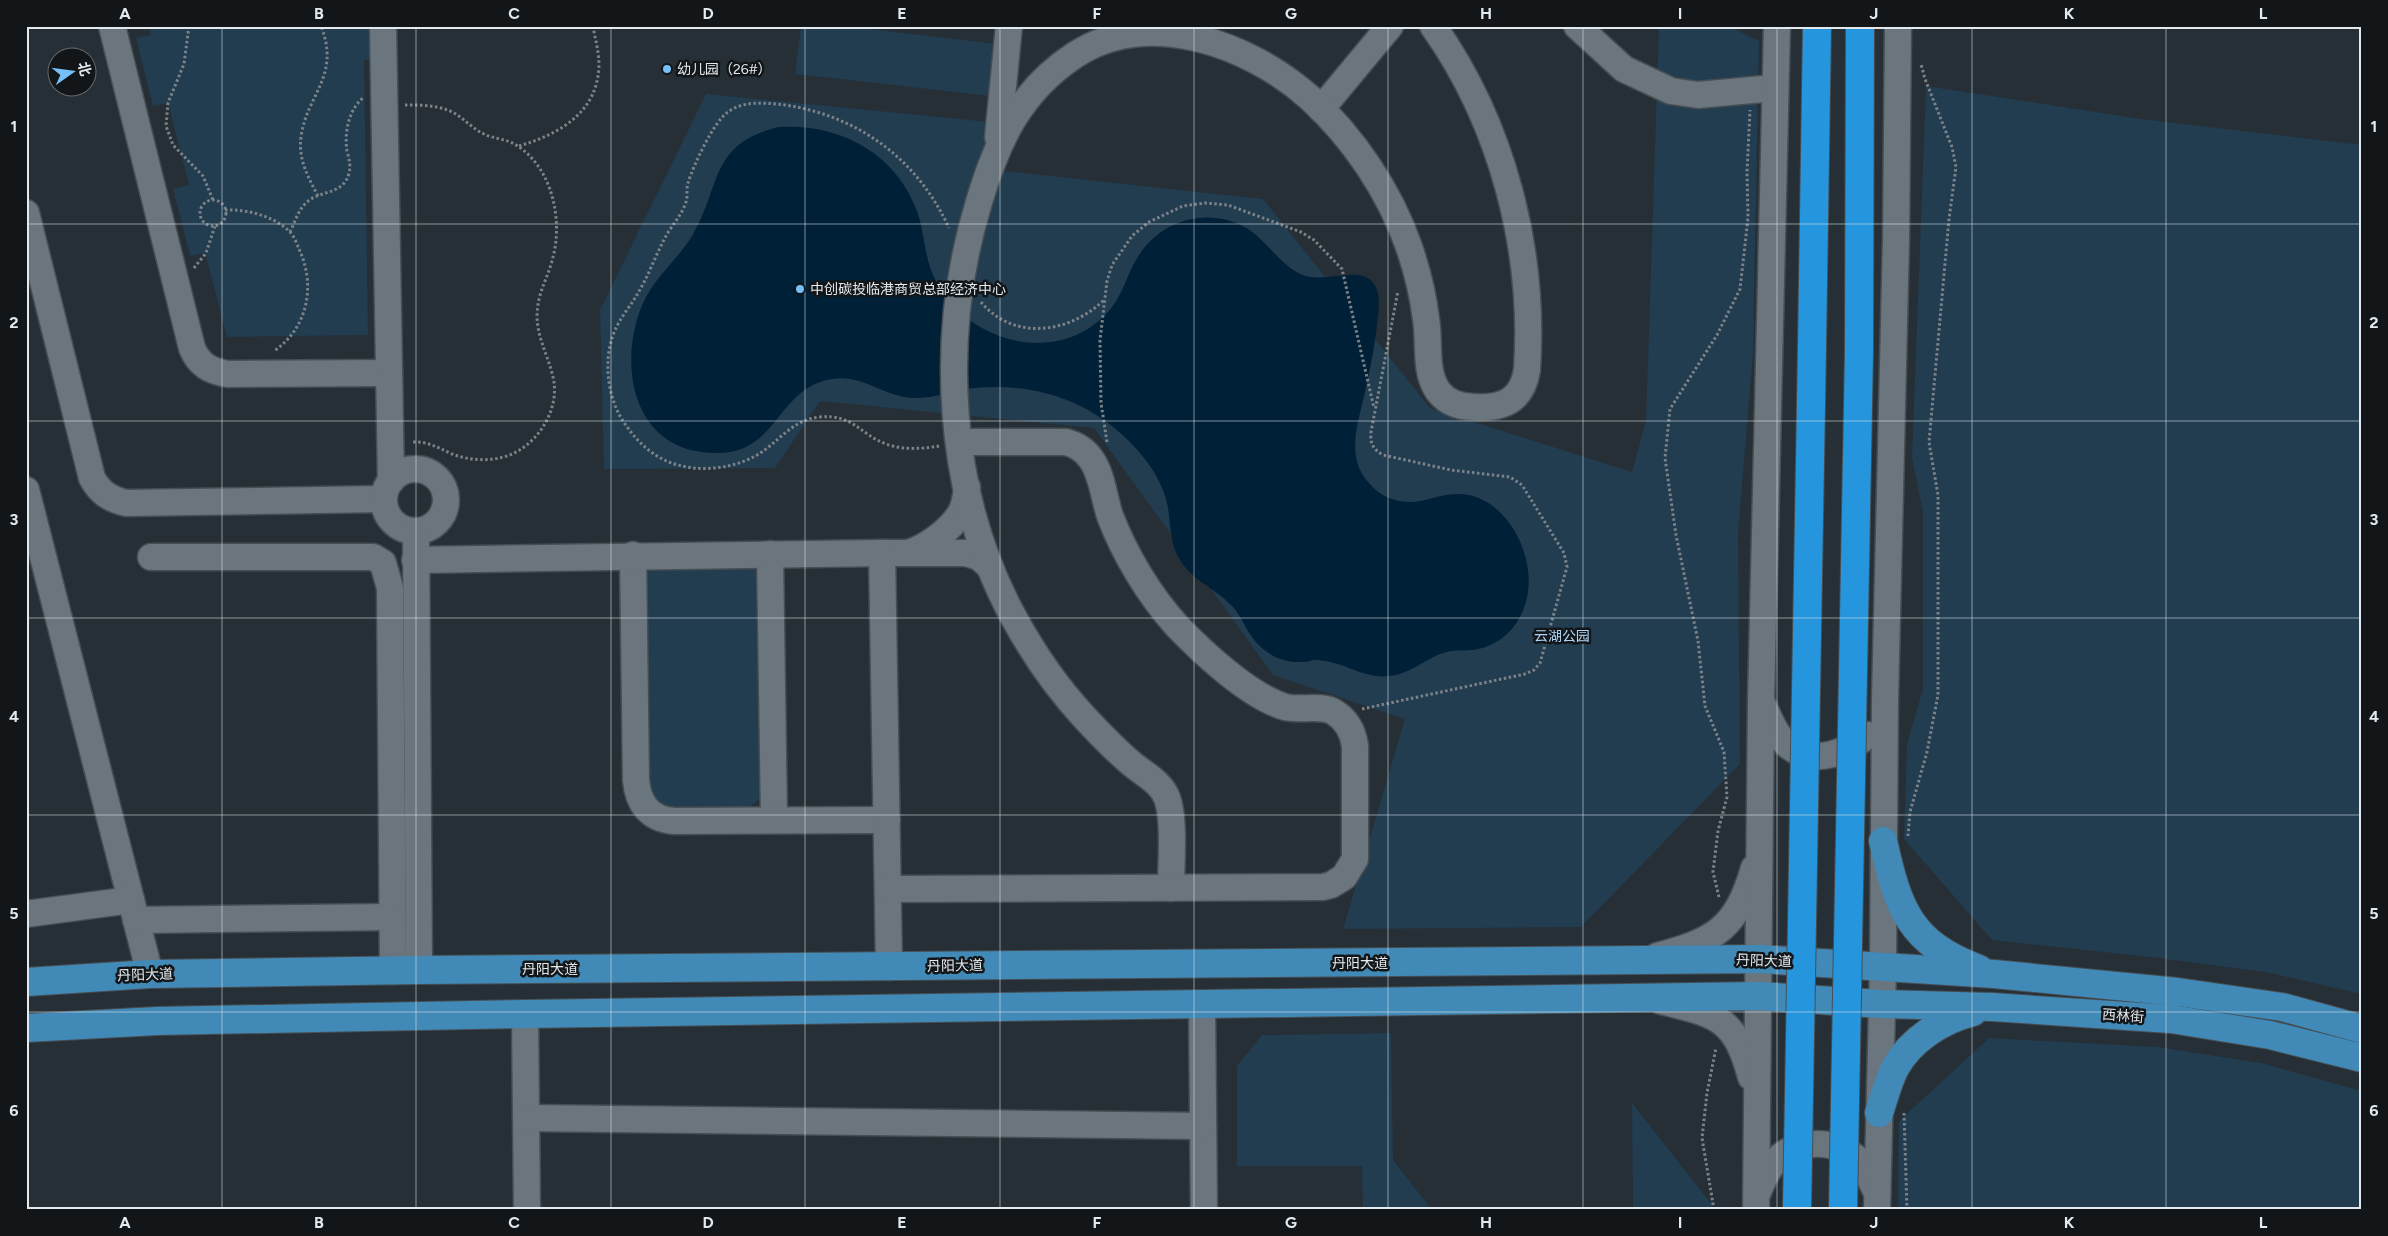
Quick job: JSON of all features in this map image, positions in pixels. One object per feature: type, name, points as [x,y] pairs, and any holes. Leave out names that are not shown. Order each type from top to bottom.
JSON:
[{"type":"highway","points":[[1843,1210],[1859,351],[1860,38]]},
{"type":"highway","points":[[1797,1210],[1817,39]]},
{"type":"main road","points":[[1895,843],[1892,879],[1901,906],[1914,929],[1938,948],[1967,964],[1994,974]]},
{"type":"main road","name":"丹阳大道","points":[[26,982],[150,974],[1128,964],[1760,959],[1883,967]]},
{"type":"main road","points":[[1127,1006],[1128,964]]},
{"type":"main road","name":"西林街","points":[[1883,967],[1994,974],[2178,992],[2282,1007],[2362,1029]]},
{"type":"main road","points":[[768,968],[769,1011]]},
{"type":"main road","points":[[26,1028],[156,1022],[525,1014],[1759,996],[1881,1004]]},
{"type":"main road","name":"西林街","points":[[1881,1004],[1992,1007],[2171,1019],[2270,1035],[2362,1058]]},
{"type":"main road","points":[[1891,1112],[1896,1067],[1915,1044],[1938,1025],[1957,1016],[1992,1007]]},
{"type":"street","points":[[112,26],[192,348],[199,361],[211,370],[228,374],[389,373]]},
{"type":"street","points":[[383,26],[390,447],[384,509],[396,526],[416,532],[425,530],[441,518],[446,500],[444,490],[440,481],[424,470],[405,470],[396,474],[387,490]]},
{"type":"street","points":[[997,152],[1009,26]]},
{"type":"street","points":[[1321,109],[1390,26]]},
{"type":"street","points":[[1171,888],[1170,810],[1162,787],[1119,752],[1065,696],[1022,633],[989,566],[974,517],[959,442],[954,360],[956,310],[973,221],[997,152],[1017,111],[1033,89],[1053,70],[1080,52],[1110,40],[1132,34],[1155,32],[1201,39],[1246,56],[1291,83],[1321,109],[1368,166],[1402,229],[1421,290],[1426,316],[1430,370],[1436,386],[1449,402],[1462,406],[1490,408],[1506,403],[1519,392],[1526,378],[1529,343],[1524,268],[1516,216],[1499,158],[1476,100],[1433,26]]},
{"type":"street","points":[[1577,26],[1624,69],[1671,91],[1698,95],[1763,89]]},
{"type":"street","points":[[1877,1202],[1891,1112],[1881,1004],[1895,843],[1885,700],[1896,240],[1909,58],[1898,26]]},
{"type":"street","points":[[1757,1203],[1762,702],[1763,89],[1776,38]]},
{"type":"street","points":[[26,213],[92,478],[107,496],[126,503],[387,490]]},
{"type":"street","points":[[888,889],[1322,887],[1331,885],[1344,877],[1353,865],[1356,850],[1355,746],[1350,727],[1332,710],[1292,709],[1273,702],[1211,660],[1176,625],[1148,588],[1124,547],[1106,503],[1095,464],[1082,449],[1066,442],[959,442]]},
{"type":"street","points":[[909,552],[929,543],[956,518],[965,503],[967,486]]},
{"type":"street","points":[[26,490],[150,974]]},
{"type":"street","points":[[406,970],[416,532]]},
{"type":"street","points":[[415,560],[909,552],[966,553],[979,557],[989,566]]},
{"type":"street","points":[[882,553],[889,967]]},
{"type":"street","points":[[770,554],[774,820]]},
{"type":"street","points":[[633,555],[636,780],[642,804],[652,815],[666,820],[887,820]]},
{"type":"street","points":[[151,557],[373,557],[383,563],[390,588],[392,917],[406,970]]},
{"type":"street","points":[[1762,702],[1775,731],[1790,748],[1809,756],[1822,756],[1839,753],[1857,744],[1873,731],[1885,700]]},
{"type":"street","points":[[1642,960],[1697,944],[1716,934],[1730,920],[1746,896],[1761,843]]},
{"type":"street","points":[[26,914],[133,910],[392,917]]},
{"type":"street","points":[[1646,998],[1710,1015],[1729,1027],[1744,1050],[1758,1121]]},
{"type":"street","points":[[1202,1005],[1204,1210]]},
{"type":"street","points":[[525,1014],[527,1210]]},
{"type":"street","points":[[526,1118],[1203,1126]]},
{"type":"street","points":[[1757,1203],[1768,1169],[1782,1155],[1802,1145],[1818,1144],[1838,1146],[1856,1158],[1868,1173],[1877,1202]]},
{"type":"path","points":[[189,26],[184,64],[168,104],[166,126],[173,145],[203,176],[213,200]]},
{"type":"path","points":[[318,196],[304,168],[301,154],[301,137],[305,119],[322,85],[326,70],[326,53],[320,26]]},
{"type":"path","points":[[519,147],[557,132],[582,113],[592,96],[599,66],[594,26]]},
{"type":"path","points":[[1895,843],[1910,812],[1927,752],[1938,695],[1938,495],[1929,442],[1949,219],[1956,166],[1952,148],[1925,79],[1909,58]]},
{"type":"path","points":[[1730,920],[1720,902],[1713,872],[1718,830],[1727,797],[1724,752],[1705,706],[1698,641],[1676,534],[1665,458],[1670,409],[1717,335],[1740,289],[1748,218],[1747,172],[1763,89]]},
{"type":"path","points":[[290,232],[307,202],[343,186],[349,175],[350,164],[346,134],[351,115],[358,102],[384,94],[450,111],[474,130],[519,147],[525,151],[546,181],[554,201],[557,220],[553,258],[538,300],[539,332],[553,378],[552,406],[546,423],[538,436],[527,445],[502,458],[486,460],[470,458],[453,454],[430,444],[418,442],[390,447]]},
{"type":"path","points":[[952,234],[932,196],[920,179],[894,152],[865,132],[842,120],[801,108],[774,104],[738,105],[717,122],[687,185],[687,201],[667,234],[639,292],[616,328],[608,360],[608,380],[616,407],[635,438],[656,455],[680,466],[708,468],[748,460],[766,449],[800,422],[818,417],[836,417],[853,422],[885,443],[906,448],[927,448],[959,442]]},
{"type":"path","points":[[176,282],[192,271],[206,253],[215,226],[225,218],[225,210],[221,203],[213,200],[205,203],[200,214],[206,224],[215,226]]},
{"type":"path","points":[[1105,430],[1099,369],[1103,311],[1112,265],[1123,247],[1149,222],[1183,206],[1205,203],[1228,206],[1301,232],[1314,240],[1342,270],[1374,411]]},
{"type":"path","points":[[225,210],[248,211],[262,215],[290,232],[305,261],[309,290],[301,320],[292,335],[268,354]]},
{"type":"path","points":[[961,278],[987,310],[1004,321],[1031,329],[1047,330],[1079,320],[1105,300]]},
{"type":"path","points":[[1350,727],[1356,712],[1363,708],[1525,674],[1534,670],[1543,655],[1567,567],[1564,553],[1517,480],[1510,477],[1452,470],[1383,455],[1374,449],[1370,442],[1374,411],[1398,290]]},
{"type":"path","points":[[1714,1210],[1702,1138],[1707,1093],[1718,1039],[1729,1027]]},
{"type":"path","points":[[1891,1112],[1907,1210]]},
{"type":"green space","points":[[149,26],[373,26],[370,46],[375,60],[364,60],[368,335],[227,337],[205,253],[190,256],[173,189],[189,185],[168,103],[153,106],[136,38],[151,35]]},
{"type":"green space","points":[[801,26],[843,26],[997,44],[991,96],[795,74]]},
{"type":"green space","name":"云湖公园","points":[[1659,26],[1728,26],[1759,41],[1753,353],[1738,533],[1740,764],[1581,927],[1343,929],[1405,719],[1273,675],[1094,428],[820,401],[775,468],[604,469],[600,310],[706,94],[1000,123],[995,170],[1263,199],[1430,408],[1632,472],[1646,421]]},
{"type":"green space","points":[[1926,86],[2141,119],[2362,145],[2362,994],[2265,972],[2150,957],[1992,940],[1904,839],[1907,744],[1923,689],[1923,512],[1912,458]]},
{"type":"green space","points":[[747,565],[755,570],[760,577],[761,798],[748,808],[676,812],[646,796],[644,580],[648,572],[656,567]]},
{"type":"green space","points":[[1391,1033],[1393,1160],[1432,1210],[1363,1210],[1362,1166],[1237,1166],[1237,1066],[1262,1035]]},
{"type":"green space","points":[[1989,1038],[2158,1047],[2261,1063],[2362,1091],[2362,1210],[1898,1210],[1899,1121]]},
{"type":"green space","points":[[1632,1103],[1716,1210],[1633,1210]]},
{"type":"shaded area","points":[[778,127],[801,127],[843,136],[862,145],[879,157],[895,172],[907,190],[919,217],[929,264],[938,285],[945,295],[970,320],[990,332],[1006,338],[1022,342],[1039,343],[1071,337],[1086,330],[1100,320],[1112,307],[1136,260],[1145,247],[1168,228],[1196,218],[1226,220],[1241,225],[1258,236],[1286,265],[1303,275],[1321,277],[1356,275],[1369,279],[1376,287],[1379,306],[1374,349],[1356,435],[1357,461],[1362,473],[1375,489],[1392,499],[1410,502],[1458,494],[1474,497],[1489,504],[1502,514],[1521,543],[1529,576],[1526,602],[1518,621],[1497,642],[1475,650],[1443,653],[1398,675],[1372,675],[1325,661],[1291,662],[1278,658],[1266,652],[1252,637],[1239,615],[1224,598],[1197,579],[1180,560],[1173,542],[1164,491],[1156,475],[1132,444],[1103,419],[1087,410],[1059,397],[1033,390],[993,387],[966,389],[913,398],[890,393],[859,381],[836,378],[823,381],[806,389],[793,400],[759,438],[745,447],[726,452],[702,452],[677,445],[658,432],[645,415],[636,394],[632,371],[632,347],[636,323],[649,292],[692,236],[720,170],[728,156],[739,145],[755,135]]},
{"type":"place","name":"幼儿园（26#）","points":[[667,69]]},
{"type":"place","name":"中创碳投临港商贸总部经济中心","points":[[800,289]]}]
